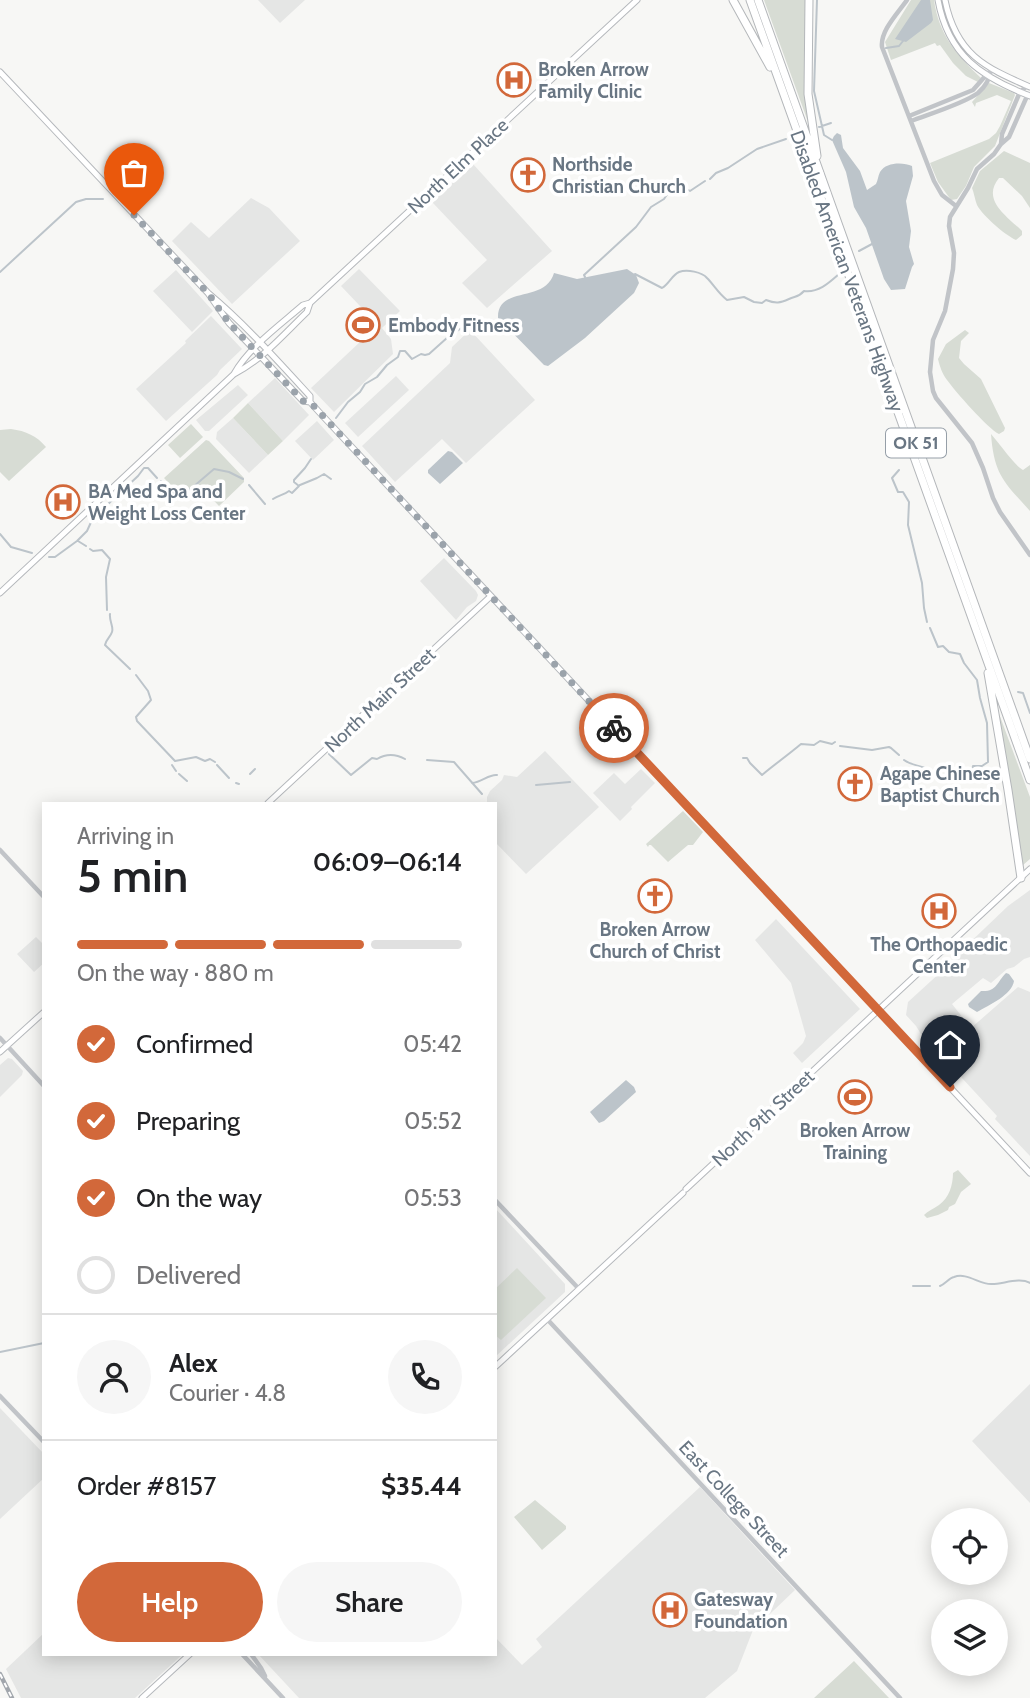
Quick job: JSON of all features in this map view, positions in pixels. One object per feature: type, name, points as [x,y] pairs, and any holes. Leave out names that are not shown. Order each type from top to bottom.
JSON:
[{"type":"highway","points":[[733,0],[780,85]]},
{"type":"highway","name":"Disabled American Veterans Highway","points":[[750,0],[1030,779]]},
{"type":"highway","name":"Disabled American Veterans Highway","points":[[758,0],[1030,760]]},
{"type":"highway","points":[[809,0],[808,94],[819,172]]},
{"type":"highway","points":[[983,648],[996,713],[1021,878]]},
{"type":"main road","name":"North Elm Place","points":[[0,593],[234,374],[241,361],[303,305],[310,303],[637,0]]},
{"type":"main road","points":[[938,0],[946,29],[967,60],[987,76],[1029,95]]},
{"type":"main road","points":[[946,0],[954,30],[971,54],[991,69],[1029,87]]},
{"type":"main road","points":[[0,72],[208,293],[261,343],[310,396],[310,402]]},
{"type":"main road","points":[[208,293],[229,323],[303,401],[310,402],[1030,1173]]},
{"type":"main road","name":"North Elm Place","points":[[234,374],[248,368],[307,312],[310,303]]},
{"type":"main road","name":"North Main Street","points":[[269,802],[491,596]]},
{"type":"main road","name":"North 9th Street","points":[[497,1365],[1030,869]]},
{"type":"main road","points":[[0,1052],[42,1014]]},
{"type":"main road","points":[[142,1698],[188,1656]]},
{"type":"street","points":[[907,0],[881,40],[882,47],[937,188],[956,206]]},
{"type":"street","points":[[910,119],[973,90],[991,69]]},
{"type":"street","points":[[1001,144],[1002,134],[1020,92],[1029,87],[1029,95],[1009,137],[977,169],[950,217],[954,260],[945,311],[933,340],[930,372],[933,391],[972,443],[1000,512],[1030,555]]},
{"type":"street","points":[[0,850],[42,895]]},
{"type":"street","points":[[0,1038],[42,1084]]},
{"type":"street","points":[[497,1202],[579,1289]]},
{"type":"street","name":"East College Street","points":[[547,1319],[900,1698]]},
{"type":"street","points":[[0,1395],[42,1440]]},
{"type":"street","points":[[244,1656],[282,1698]]},
{"type":"street","points":[[252,1656],[266,1680]]},
{"type":"shaded area","points":[[258,0],[305,0],[280,23]]},
{"type":"shaded area","points":[[764,0],[806,0],[809,122],[808,122]]},
{"type":"shaded area","points":[[911,0],[934,0],[944,34],[956,52],[981,78],[978,82],[966,76],[940,45],[935,43],[891,60],[885,42]]},
{"type":"shaded area","points":[[921,0],[930,0],[933,20],[931,23],[906,42],[895,39]]},
{"type":"shaded area","points":[[989,83],[1015,95],[995,146],[974,167],[957,199],[951,200],[938,182],[930,163],[989,139],[996,133],[1011,101],[997,95],[976,103],[975,107],[972,102]]},
{"type":"shaded area","points":[[837,133],[841,135],[843,148],[860,171],[867,190],[876,184],[880,172],[886,166],[912,166],[913,176],[906,201],[911,231],[909,247],[914,264],[905,289],[891,290],[884,279],[866,228],[854,207],[846,172],[832,140]]},
{"type":"shaded area","points":[[1004,151],[1030,163],[1030,208],[1003,178],[999,178],[994,186],[994,200],[998,207],[1022,231],[1022,235],[1016,240],[1000,230],[984,214],[977,205],[972,188],[980,171]]},
{"type":"shaded area","points":[[473,164],[552,251],[487,308],[462,283],[487,260],[433,203],[437,196]]},
{"type":"shaded area","points":[[251,198],[269,208],[300,241],[232,304],[172,241],[191,222],[209,238]]},
{"type":"shaded area","points":[[359,269],[400,311],[382,328],[391,339],[393,354],[334,412],[311,388],[378,325],[341,286]]},
{"type":"shaded area","points":[[627,269],[636,275],[639,283],[634,293],[585,338],[548,366],[498,318],[505,301],[541,288],[549,282],[554,273],[577,279]]},
{"type":"shaded area","points":[[176,270],[213,311],[192,332],[153,291]]},
{"type":"shaded area","points":[[211,316],[242,349],[166,421],[136,389]]},
{"type":"shaded area","points":[[470,330],[535,400],[466,463],[442,439],[395,482],[362,446],[450,363],[452,347]]},
{"type":"shaded area","points":[[965,330],[969,333],[961,341],[959,358],[981,379],[1005,428],[999,434],[964,401],[940,367],[938,359],[946,344]]},
{"type":"shaded area","points":[[396,376],[409,390],[358,437],[345,423]]},
{"type":"shaded area","points":[[275,378],[309,415],[283,441],[248,403]]},
{"type":"shaded area","points":[[238,385],[248,395],[209,431],[205,431],[196,420]]},
{"type":"shaded area","points":[[248,403],[283,441],[268,455],[233,418]]},
{"type":"shaded area","points":[[233,418],[268,455],[249,473],[216,439],[217,432]]},
{"type":"shaded area","points":[[317,421],[334,440],[313,460],[295,441]]},
{"type":"shaded area","points":[[191,424],[203,437],[180,458],[168,445]]},
{"type":"shaded area","points":[[11,429],[31,435],[46,447],[9,481],[0,472],[0,430]]},
{"type":"shaded area","points":[[991,434],[1020,468],[1023,470],[1030,465],[1030,511],[1002,477],[992,448]]},
{"type":"shaded area","points":[[206,440],[244,478],[244,482],[219,506],[197,483],[182,497],[164,478]]},
{"type":"shaded area","points":[[448,451],[463,463],[440,484],[428,470]]},
{"type":"shaded area","points":[[444,558],[478,595],[476,601],[456,620],[420,581]]},
{"type":"shaded area","points":[[998,711],[1030,797],[1030,859],[1023,865]]},
{"type":"shaded area","points":[[545,751],[599,807],[526,874],[497,844],[497,802],[487,802],[490,791],[504,775],[517,777]]},
{"type":"shaded area","points":[[641,769],[655,783],[620,821],[593,793],[614,773],[625,784]]},
{"type":"shaded area","points":[[683,811],[703,832],[693,845],[688,845],[668,862],[651,845],[648,847],[646,844]]},
{"type":"shaded area","points":[[1030,890],[1030,957],[1007,969],[991,983],[983,978],[952,1004],[971,1028],[1018,987],[1030,992],[1030,1156],[995,1119],[997,1116],[924,1039],[906,1015],[908,1002],[1008,906]]},
{"type":"shaded area","points":[[776,919],[860,1009],[802,1063],[793,1053],[806,1036],[791,983],[755,940]]},
{"type":"shaded area","points":[[36,937],[42,943],[42,965],[34,972],[17,954]]},
{"type":"shaded area","points":[[1006,973],[1014,981],[1005,995],[977,1012],[969,1007],[968,1004],[981,991],[993,988]]},
{"type":"shaded area","points":[[8,1058],[23,1071],[0,1097],[0,1065]]},
{"type":"shaded area","points":[[626,1080],[636,1092],[599,1123],[590,1112]]},
{"type":"shaded area","points":[[958,1170],[971,1184],[961,1192],[955,1204],[948,1210],[927,1218],[924,1215],[948,1195],[953,1173]]},
{"type":"shaded area","points":[[497,1210],[565,1284],[565,1292],[497,1355]]},
{"type":"shaded area","points":[[517,1268],[546,1298],[501,1340],[497,1337],[497,1287]]},
{"type":"shaded area","points":[[1030,1384],[1030,1503],[972,1441]]},
{"type":"shaded area","points":[[0,1408],[42,1452],[42,1480],[0,1519]]},
{"type":"shaded area","name":"Gatesway Foundation","points":[[700,1487],[795,1590],[753,1630],[737,1671],[705,1698],[299,1698],[260,1656],[497,1656],[497,1639],[522,1665],[542,1647],[536,1639]]},
{"type":"shaded area","points":[[535,1500],[566,1526],[566,1529],[542,1550],[514,1517]]},
{"type":"shaded area","points":[[42,1635],[42,1656],[181,1656],[135,1698],[21,1698],[6,1669]]},
{"type":"shaded area","points":[[854,1661],[889,1698],[814,1698]]},
{"type":"waterway","points":[[817,0],[814,91],[824,135],[832,140]]},
{"type":"waterway","points":[[886,48],[899,46],[903,41]]},
{"type":"waterway","points":[[819,127],[831,123]]},
{"type":"waterway","points":[[710,179],[757,149],[786,139]]},
{"type":"waterway","points":[[585,277],[584,275],[636,227],[651,207],[664,199],[670,190],[680,185],[690,191],[705,181]]},
{"type":"waterway","points":[[0,272],[76,202],[103,199]]},
{"type":"waterway","points":[[859,251],[872,244]]},
{"type":"waterway","points":[[635,274],[662,288],[679,272],[694,272],[705,276],[727,300],[744,297],[762,303],[766,300],[780,302],[804,291],[819,289],[838,275]]},
{"type":"waterway","points":[[336,418],[365,384],[377,377],[398,357],[400,351],[405,351],[412,359],[421,354],[429,354],[448,337],[479,320]]},
{"type":"waterway","points":[[273,499],[289,491],[292,493],[299,486],[294,480],[311,459]]},
{"type":"waterway","points":[[106,506],[144,468],[148,468],[157,478]]},
{"type":"waterway","points":[[161,481],[179,496],[214,469],[243,479]]},
{"type":"waterway","points":[[899,470],[892,478],[898,492],[903,492],[909,502],[908,525],[922,583],[927,622]]},
{"type":"waterway","points":[[300,485],[324,474],[331,479]]},
{"type":"waterway","points":[[249,485],[265,504]]},
{"type":"waterway","points":[[49,557],[55,557],[77,541],[102,510]]},
{"type":"waterway","points":[[0,534],[11,547],[32,553]]},
{"type":"waterway","points":[[78,541],[86,546]]},
{"type":"waterway","points":[[90,549],[102,550],[110,559],[106,577],[107,610]]},
{"type":"waterway","points":[[110,614],[112,630],[105,645],[130,669]]},
{"type":"waterway","points":[[904,760],[953,779],[965,776],[972,771],[973,766],[982,766],[988,762],[987,723],[977,680],[960,654],[949,652],[943,646],[938,647],[930,628]]},
{"type":"waterway","points":[[136,675],[151,700],[136,717],[137,721],[175,761],[196,757],[215,762]]},
{"type":"waterway","points":[[1018,692],[1023,693],[1030,713]]},
{"type":"waterway","points":[[743,758],[747,758],[762,775],[801,744],[835,742]]},
{"type":"waterway","points":[[840,746],[872,750],[889,747],[899,755]]},
{"type":"waterway","points":[[329,754],[351,775],[372,758],[391,755],[405,759]]},
{"type":"waterway","points":[[427,760],[454,762],[482,794]]},
{"type":"waterway","points":[[172,765],[176,771]]},
{"type":"waterway","points":[[217,765],[229,778]]},
{"type":"waterway","points":[[250,774],[255,769]]},
{"type":"waterway","points":[[179,774],[187,781]]},
{"type":"waterway","points":[[472,783],[497,775]]},
{"type":"waterway","points":[[536,785],[570,782]]},
{"type":"waterway","points":[[940,1286],[959,1276],[987,1284],[1016,1281],[1030,1283]]},
{"type":"waterway","points":[[913,1286],[930,1286]]},
{"type":"waterway","points":[[0,1352],[42,1343]]},
{"type":"railway","points":[[0,1674],[12,1698]]},
{"type":"way so far","points":[[134,215],[208,293],[229,323],[303,401],[310,402],[614,728]]},
{"type":"place","name":"Broken Arrow Family Clinic","points":[[514,80]]},
{"type":"place","name":"Northside Christian Church","points":[[528,175]]},
{"type":"place","name":"Embody Fitness","points":[[363,325]]},
{"type":"place","name":"BA Med Spa and Weight Loss Center","points":[[63,502]]},
{"type":"place","name":"Agape Chinese Baptist Church","points":[[855,784]]},
{"type":"place","name":"Broken Arrow Church of Christ","points":[[655,896]]},
{"type":"place","name":"The Orthopaedic Center","points":[[939,911]]},
{"type":"place","name":"Broken Arrow Training","points":[[855,1097]]},
{"type":"place","name":"Gatesway Foundation","points":[[670,1610]]},
{"type":"route","points":[[614,728],[950,1087]]}]
